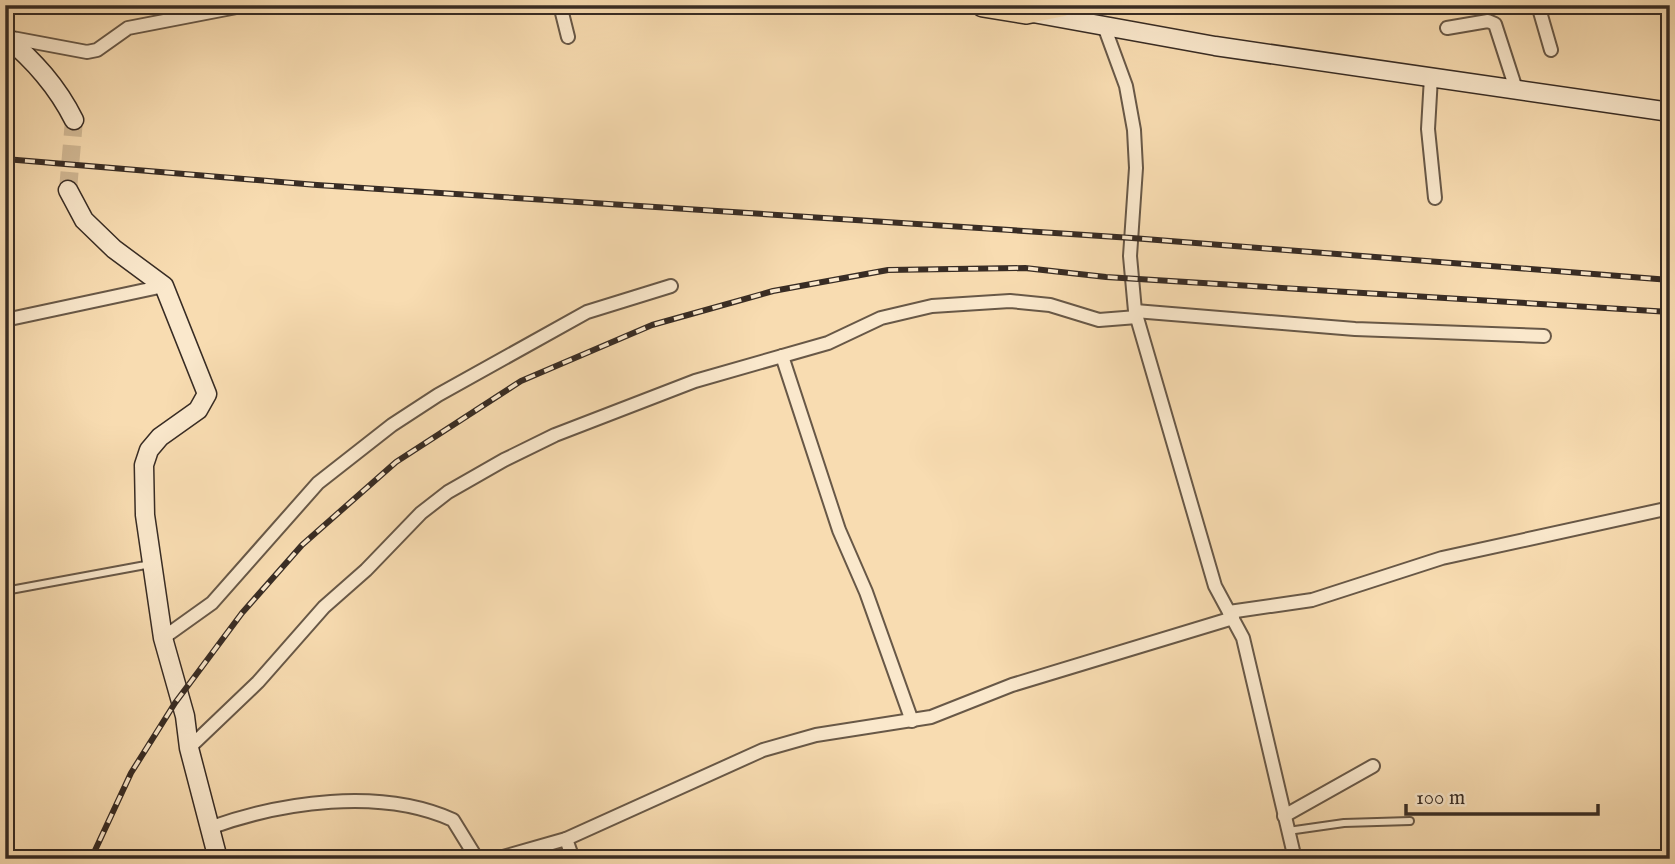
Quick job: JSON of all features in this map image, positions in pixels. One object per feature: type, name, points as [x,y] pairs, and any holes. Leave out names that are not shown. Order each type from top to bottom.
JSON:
[{"type":"highway","points":[[983,5],[1024,8],[1061,5]]},
{"type":"street","points":[[6,36],[87,52],[97,50],[128,28],[247,5]]},
{"type":"street","points":[[560,5],[568,37]]},
{"type":"street","points":[[1538,5],[1550,50]]},
{"type":"street","points":[[1024,8],[1215,46],[1670,112]]},
{"type":"street","points":[[1447,28],[1488,21],[1494,24],[1516,89]]},
{"type":"street","points":[[1104,26],[1126,86],[1134,130],[1136,168],[1130,256],[1136,314],[1215,586],[1243,638],[1295,859]]},
{"type":"street","points":[[6,36],[33,59],[61,94],[74,120]]},
{"type":"street","points":[[1431,77],[1429,129],[1435,198]]},
{"type":"street","points":[[68,190],[84,220],[114,249],[164,286],[207,394],[198,410],[160,437],[147,457],[145,515],[163,638],[185,716],[189,748],[218,859]]},
{"type":"street","points":[[5,320],[164,286]]},
{"type":"street","points":[[163,638],[212,603],[318,483],[392,425],[438,395],[587,313],[671,286]]},
{"type":"street","points":[[189,748],[258,682],[324,607],[366,570],[421,513],[449,492],[535,444],[627,405],[695,381],[828,343],[881,318],[959,303],[1029,302],[1050,305],[1099,320],[1136,314],[1355,329],[1544,335]]},
{"type":"street","points":[[782,356],[839,530],[866,592],[912,722]]},
{"type":"street","points":[[496,859],[566,839],[763,750],[816,735],[912,722],[946,712],[1012,685],[1231,615],[1312,600],[1442,558],[1670,508]]},
{"type":"street","points":[[1284,816],[1373,766]]},
{"type":"street","points":[[209,828],[271,809],[303,804],[356,802],[407,807],[453,820],[477,859]]},
{"type":"street","points":[[566,839],[573,859]]},
{"type":"lane","points":[[5,591],[151,564]]},
{"type":"lane","points":[[1288,831],[1344,823],[1410,821]]},
{"type":"tunnel","points":[[68,190],[74,120]]},
{"type":"railway","points":[[5,159],[317,185],[1132,238],[1670,280]]},
{"type":"railway","points":[[91,859],[131,773],[175,703],[242,613],[302,545],[396,462],[521,381],[652,325],[773,291],[888,270],[1025,268],[1106,277],[1670,312]]}]
